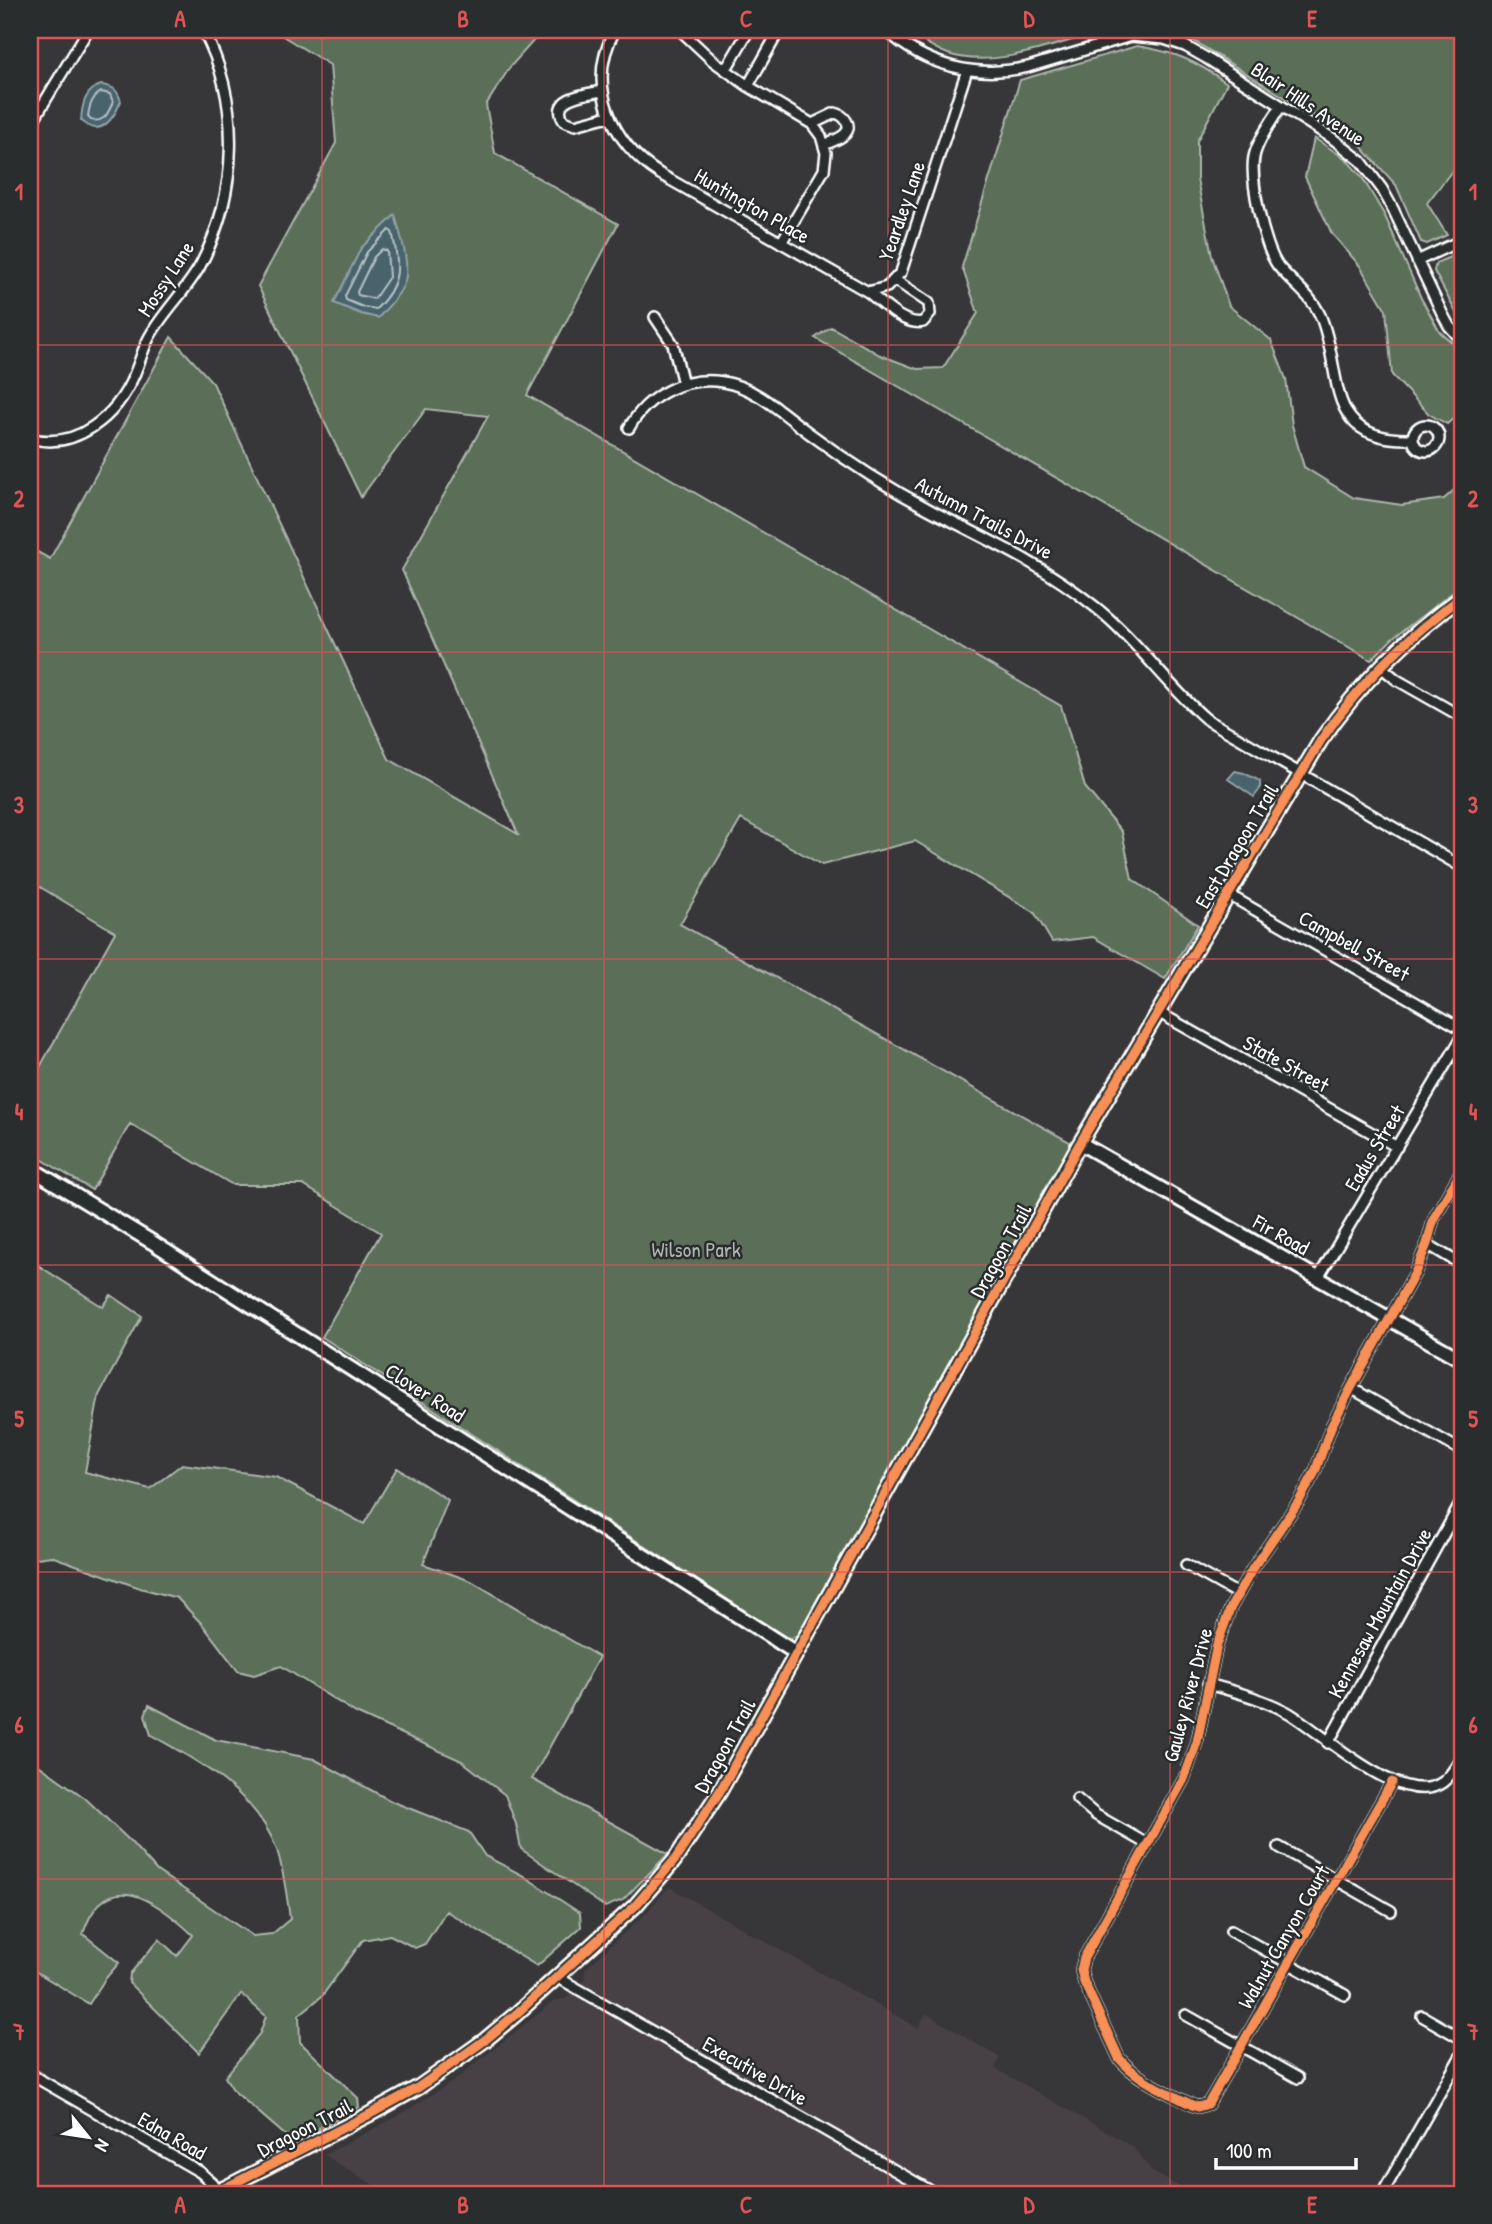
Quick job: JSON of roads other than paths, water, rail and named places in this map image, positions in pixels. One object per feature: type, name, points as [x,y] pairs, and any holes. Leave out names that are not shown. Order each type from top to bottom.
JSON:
[{"type":"street","points":[[30,126],[88,30]]},
{"type":"street","name":"Mossy Lane","points":[[30,438],[71,438],[87,432],[110,413],[134,377],[153,330],[183,293],[212,240],[223,209],[228,179],[229,113],[215,52],[203,30]]},
{"type":"street","name":"Huntington Place","points":[[615,30],[604,58],[603,86],[608,116],[625,145],[646,165],[868,292]]},
{"type":"street","points":[[680,30],[748,86],[812,124],[824,145],[824,170],[781,243]]},
{"type":"street","points":[[726,69],[749,30]]},
{"type":"street","points":[[748,86],[775,38],[776,30]]},
{"type":"street","name":"Blair Hills Avenue","points":[[886,30],[923,56],[946,65],[981,72],[1014,70],[1120,38],[1155,37],[1185,46],[1332,138],[1361,161],[1382,189],[1442,313],[1449,326],[1462,340]]},
{"type":"street","name":"Yeardley Lane","points":[[868,292],[913,322],[923,321],[930,314],[929,303],[895,280],[906,260],[967,70]]},
{"type":"street","points":[[603,86],[568,99],[560,111],[564,121],[572,125],[608,116]]},
{"type":"street","points":[[1281,106],[1255,152],[1252,172],[1272,257],[1317,309],[1337,391],[1351,418],[1370,433],[1395,440],[1413,439]]},
{"type":"street","points":[[812,124],[835,113],[847,120],[845,135],[824,145]]},
{"type":"street","points":[[1417,261],[1462,240]]},
{"type":"street","points":[[868,292],[879,291],[895,280]]},
{"type":"street","points":[[655,317],[673,344],[683,384]]},
{"type":"street","name":"Autumn Trails Drive","points":[[629,428],[644,407],[670,389],[683,384],[708,380],[724,382],[754,393],[836,453],[894,490],[1041,567],[1113,622],[1206,719],[1462,867]]},
{"type":"street","name":"East Dragoon Trail","points":[[1080,1143],[1339,715],[1380,666],[1409,638],[1462,597]]},
{"type":"street","points":[[1380,666],[1397,680],[1462,717]]},
{"type":"street","name":"Campbell Street","points":[[1229,895],[1462,1029]]},
{"type":"street","name":"State Street","points":[[1158,1012],[1397,1147]]},
{"type":"street","name":"Eadus Street","points":[[1318,1278],[1462,1037]]},
{"type":"street","name":"Fir Road","points":[[1080,1143],[1462,1360]]},
{"type":"street","name":"Dragoon Trail","points":[[217,2192],[419,2087],[485,2040],[635,1906],[674,1861],[720,1791],[1080,1143]]},
{"type":"street","name":"Clover Road","points":[[30,1168],[152,1242],[796,1653]]},
{"type":"street","name":"Gauley River Drive","points":[[1203,2106],[1192,2105],[1136,2075],[1124,2065],[1084,1982],[1081,1970],[1087,1950],[1184,1780],[1200,1731],[1217,1646],[1238,1594],[1315,1472],[1331,1427],[1415,1273],[1434,1218],[1462,1170]]},
{"type":"street","points":[[1427,1244],[1462,1265]]},
{"type":"street","points":[[1351,1388],[1462,1451]]},
{"type":"street","name":"Kennesaw Mountain Drive","points":[[1328,1742],[1462,1501]]},
{"type":"street","points":[[1186,1565],[1238,1594]]},
{"type":"street","points":[[1208,1684],[1269,1703],[1291,1714],[1328,1742],[1392,1782],[1411,1788],[1426,1789],[1442,1783],[1453,1772],[1462,1756]]},
{"type":"street","name":"Walnut Canyon Court","points":[[1203,2106],[1212,2098],[1242,2047],[1392,1782]]},
{"type":"street","points":[[1077,1799],[1096,1815],[1147,1844]]},
{"type":"street","points":[[1279,1847],[1391,1912]]},
{"type":"street","points":[[1231,1931],[1345,1995]]},
{"type":"street","name":"Executive Drive","points":[[557,1977],[936,2194]]},
{"type":"street","points":[[1186,2015],[1298,2078]]},
{"type":"street","points":[[1422,2016],[1462,2039]]},
{"type":"street","points":[[1382,2194],[1462,2054]]},
{"type":"street","name":"Edna Road","points":[[30,2074],[200,2172],[217,2192]]},
{"type":"water","points":[[101,85],[114,89],[121,101],[106,124],[94,128],[81,120],[82,109],[91,90]]},
{"type":"water","points":[[395,215],[406,265],[405,281],[397,296],[378,318],[334,303],[361,248]]},
{"type":"water","points":[[1235,771],[1260,781],[1260,789],[1254,797],[1228,779]]},
{"type":"park label","name":"Wilson Park","points":[[696,1250]]}]
